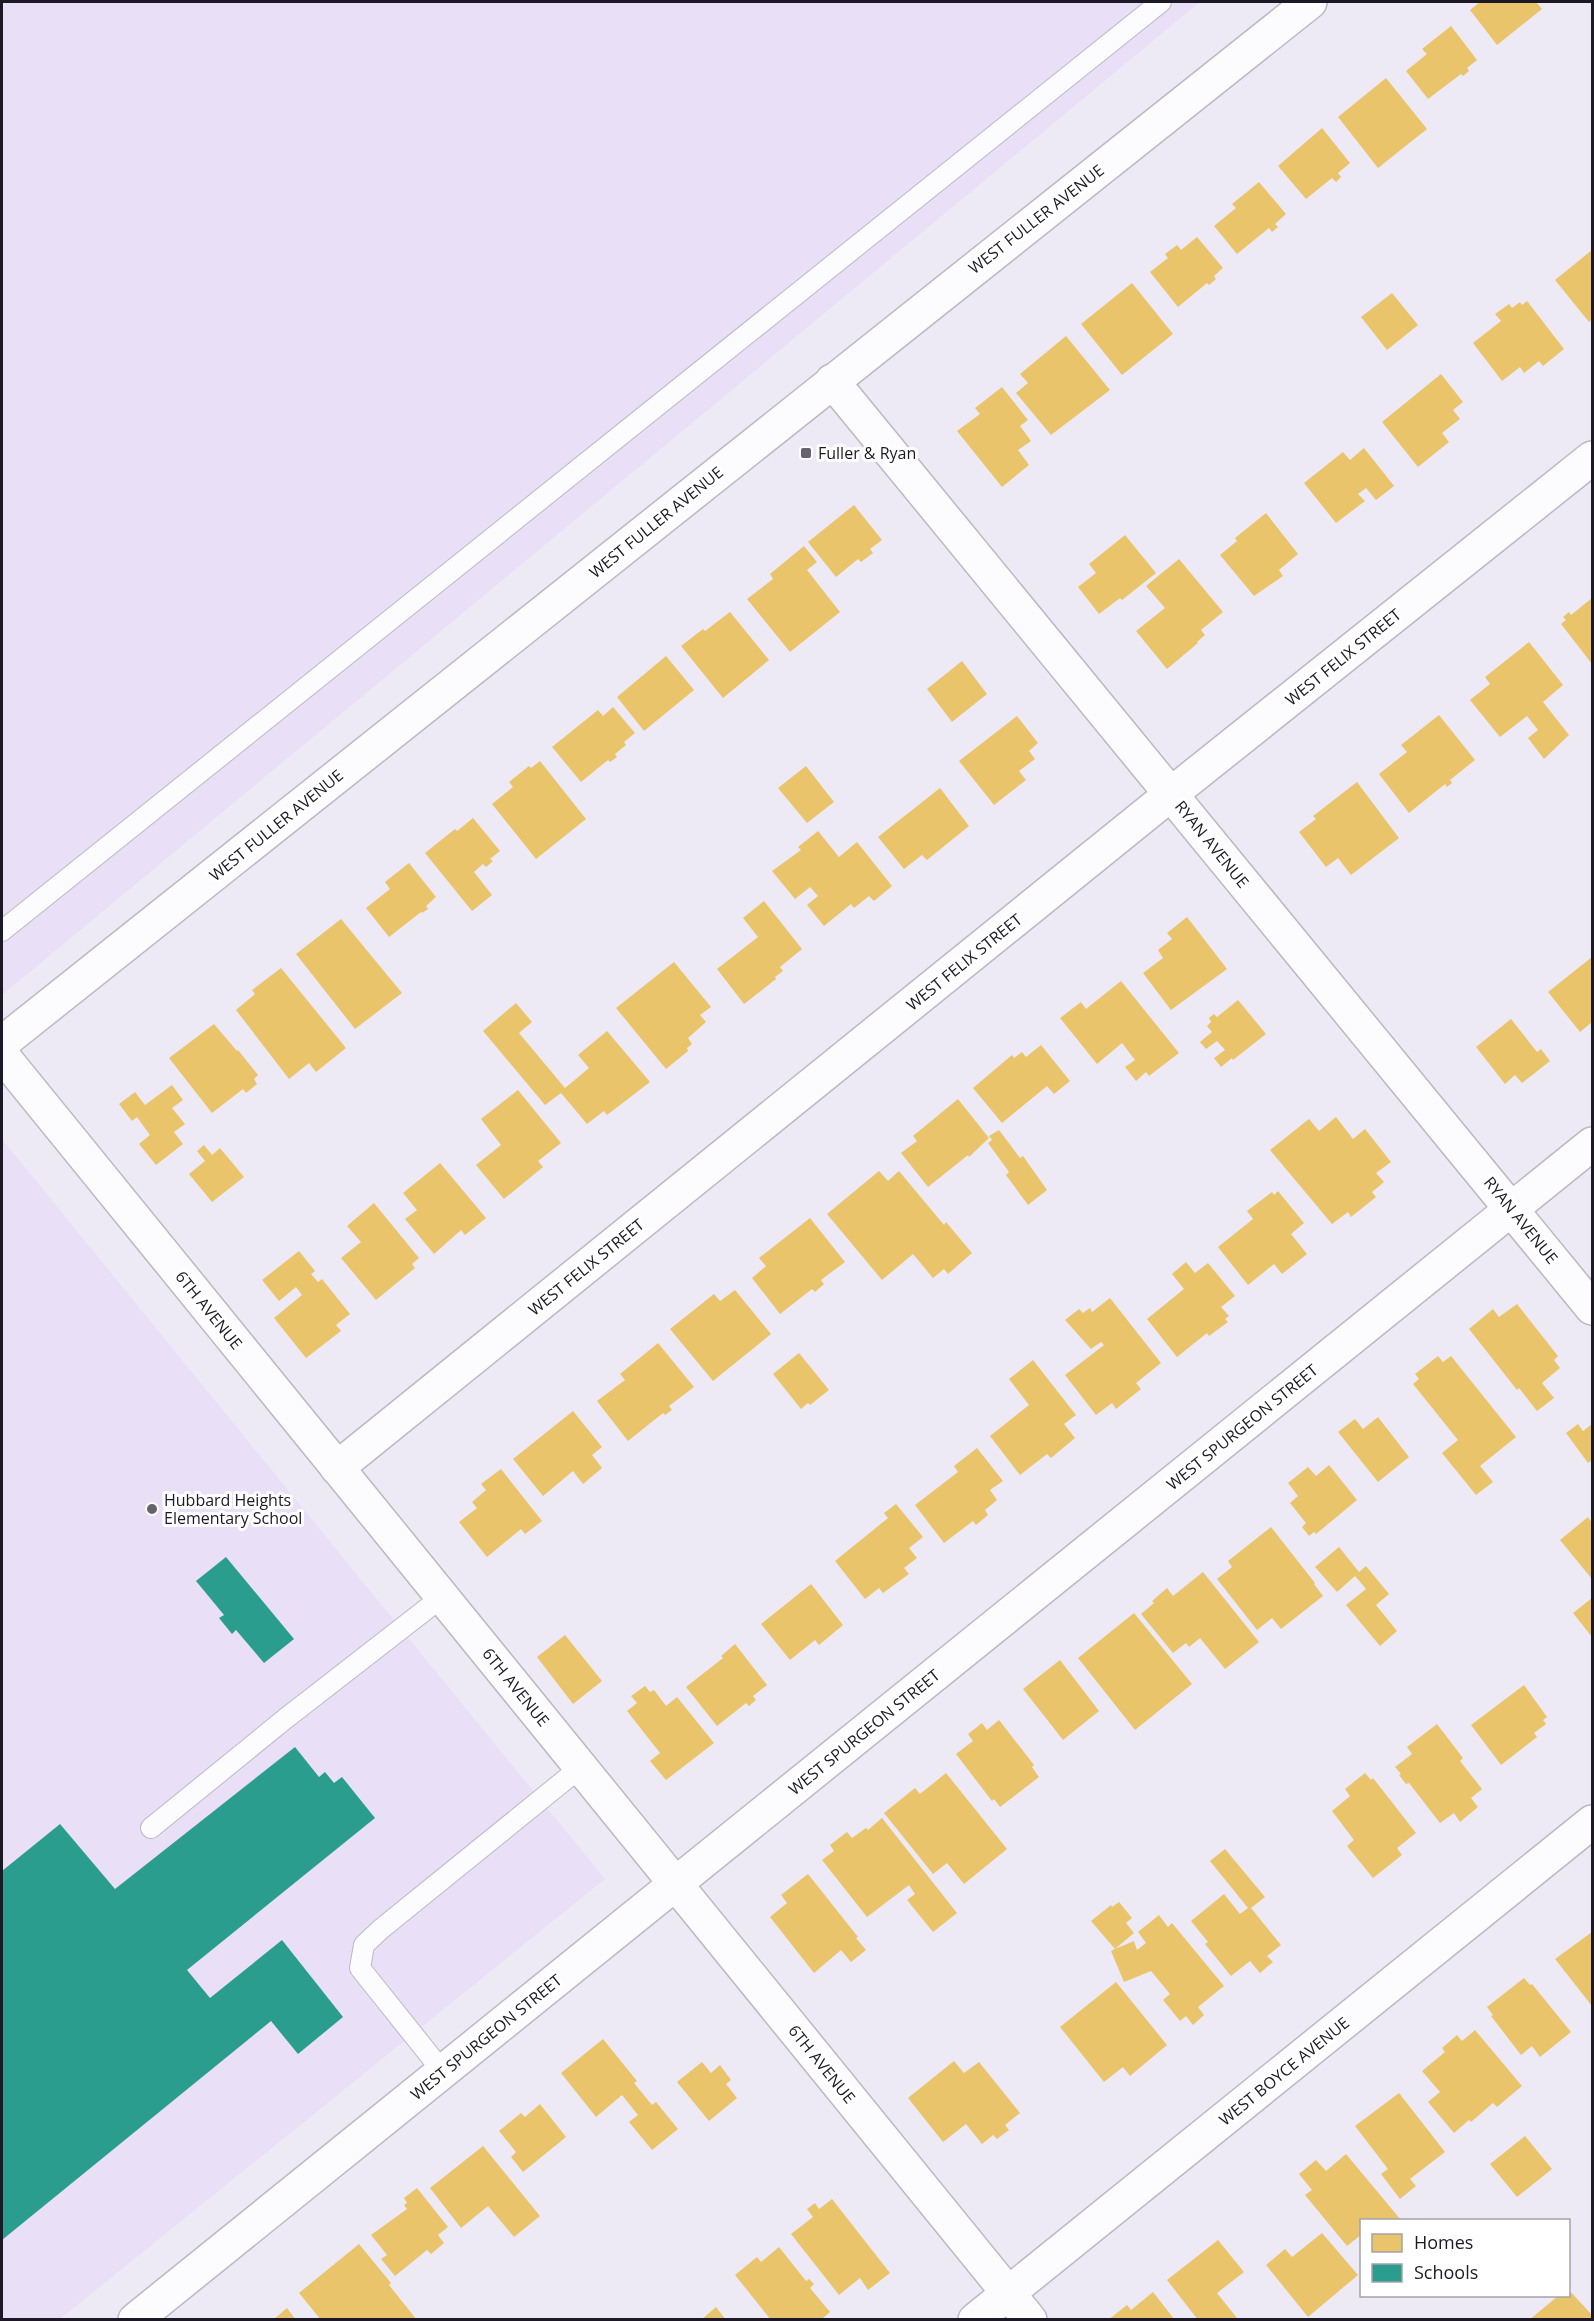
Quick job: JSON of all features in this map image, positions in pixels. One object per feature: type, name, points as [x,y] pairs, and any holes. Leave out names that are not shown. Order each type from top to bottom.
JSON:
[{"type":"street","name":"WEST FULLER AVENUE","points":[[2,1043],[1311,2]]},
{"type":"street","name":"RYAN AVENUE","points":[[832,381],[1593,1308]]},
{"type":"street","name":"WEST FELIX STREET","points":[[337,1468],[1171,794],[1593,458]]},
{"type":"street","name":"6TH AVENUE","points":[[2,1055],[1030,2319]]},
{"type":"street","name":"WEST SPURGEON STREET","points":[[135,2319],[1593,1144]]},
{"type":"street","name":"WEST BOYCE AVENUE","points":[[975,2319],[1593,1822]]},
{"type":"lane","points":[[2,931],[1161,2]]},
{"type":"lane","points":[[151,1828],[285,1719],[442,1597]]},
{"type":"lane","points":[[442,2072],[360,1968],[364,1945],[581,1767]]},
{"type":"shaded area","points":[[2,2],[1200,2],[2,995]]},
{"type":"shaded area","name":"Hubbard Heights Elementary School","points":[[2,1139],[605,1879],[60,2319],[2,2319]]},
{"type":"building: Homes","points":[[1480,2],[1536,2],[1542,9],[1497,45],[1470,10]]},
{"type":"building: Homes","points":[[1451,26],[1477,60],[1467,68],[1469,71],[1463,76],[1461,74],[1428,99],[1406,71],[1427,54],[1422,49]]},
{"type":"building: Homes","points":[[1386,78],[1427,129],[1378,168],[1338,117]]},
{"type":"building: Homes","points":[[1322,128],[1350,163],[1338,173],[1341,177],[1336,182],[1332,178],[1306,199],[1278,166]]},
{"type":"building: Homes","points":[[1259,182],[1286,214],[1275,224],[1278,227],[1272,232],[1269,228],[1237,254],[1214,226],[1236,208],[1232,204]]},
{"type":"building: Homes","points":[[1197,237],[1223,268],[1214,276],[1216,279],[1209,285],[1207,283],[1178,307],[1150,272],[1168,258],[1165,254],[1177,245],[1181,250]]},
{"type":"building: Homes","points":[[1592,250],[1592,319],[1589,322],[1555,280]]},
{"type":"building: Homes","points":[[1132,283],[1173,334],[1122,375],[1081,324]]},
{"type":"building: Homes","points":[[1392,293],[1418,325],[1387,350],[1361,317]]},
{"type":"building: Homes","points":[[1527,301],[1564,349],[1543,366],[1539,361],[1524,373],[1520,367],[1502,381],[1473,343],[1501,321],[1495,314],[1509,304],[1512,308],[1520,302],[1522,305]]},
{"type":"building: Homes","points":[[1066,336],[1110,390],[1051,435],[1016,393],[1028,383],[1020,374]]},
{"type":"building: Homes","points":[[1441,374],[1463,402],[1453,410],[1460,419],[1442,433],[1449,442],[1418,467],[1382,422]]},
{"type":"building: Homes","points":[[1002,387],[1028,420],[1020,426],[1031,441],[1018,450],[1029,465],[1002,487],[957,431],[980,414],[975,408]]},
{"type":"building: Homes","points":[[1364,448],[1394,486],[1376,500],[1366,488],[1358,494],[1365,501],[1336,523],[1304,483],[1343,452],[1350,460]]},
{"type":"building: Homes","points":[[854,505],[882,540],[870,549],[873,553],[861,562],[858,559],[836,577],[808,542]]},
{"type":"building: Homes","points":[[1266,513],[1298,554],[1279,570],[1283,576],[1254,596],[1220,555],[1237,541],[1235,538]]},
{"type":"building: Homes","points":[[1125,535],[1156,573],[1122,600],[1120,598],[1099,614],[1078,587],[1096,573],[1089,564]]},
{"type":"building: Homes","points":[[804,546],[817,562],[807,570],[840,612],[790,652],[747,599],[773,579],[770,574]]},
{"type":"building: Homes","points":[[1179,559],[1223,612],[1201,630],[1205,635],[1198,643],[1167,669],[1136,631],[1165,608],[1146,586]]},
{"type":"building: Homes","points":[[1592,598],[1592,664],[1561,624],[1566,620],[1563,617],[1569,612],[1571,615]]},
{"type":"building: Homes","points":[[730,612],[769,660],[723,698],[681,646]]},
{"type":"building: Homes","points":[[1529,642],[1563,685],[1543,702],[1569,735],[1544,759],[1528,738],[1538,730],[1527,716],[1500,737],[1470,700],[1490,684],[1485,677]]},
{"type":"building: Homes","points":[[666,656],[694,690],[644,731],[617,697]]},
{"type":"building: Homes","points":[[962,661],[987,694],[952,722],[927,689]]},
{"type":"building: Homes","points":[[613,707],[635,733],[615,754],[617,757],[610,762],[608,760],[581,782],[552,747],[598,710],[603,716]]},
{"type":"building: Homes","points":[[1439,715],[1475,760],[1450,780],[1452,783],[1447,787],[1445,784],[1409,813],[1379,774],[1407,752],[1401,745]]},
{"type":"building: Homes","points":[[1017,716],[1038,743],[1029,751],[1035,759],[1019,771],[1026,780],[994,805],[959,761]]},
{"type":"building: Homes","points":[[540,761],[586,819],[536,859],[492,804],[513,787],[509,782],[529,766],[531,768]]},
{"type":"building: Homes","points":[[806,766],[834,802],[807,823],[778,788]]},
{"type":"building: Homes","points":[[1357,782],[1399,838],[1351,875],[1338,858],[1326,867],[1299,832],[1316,819],[1313,816]]},
{"type":"building: Homes","points":[[940,788],[969,826],[927,860],[922,855],[904,869],[878,837]]},
{"type":"building: Homes","points":[[473,818],[500,851],[490,859],[493,861],[486,867],[483,864],[474,872],[492,895],[472,911],[425,853]]},
{"type":"building: Homes","points":[[818,831],[839,857],[857,842],[892,886],[874,901],[869,896],[854,908],[851,904],[824,926],[807,905],[818,896],[810,887],[795,899],[772,871],[801,850],[798,847]]},
{"type":"building: Homes","points":[[409,863],[436,897],[426,906],[428,909],[389,937],[366,908],[390,889],[385,882]]},
{"type":"building: Homes","points":[[764,901],[802,949],[780,967],[783,971],[775,977],[776,979],[744,1004],[717,969],[758,937],[743,918]]},
{"type":"building: Homes","points":[[1187,917],[1227,969],[1171,1010],[1143,973],[1163,958],[1158,950],[1172,939],[1167,933]]},
{"type":"building: Homes","points":[[341,919],[402,993],[355,1029],[296,954]]},
{"type":"building: Homes","points":[[1592,957],[1592,1022],[1580,1032],[1548,992]]},
{"type":"building: Homes","points":[[674,962],[711,1007],[700,1015],[706,1022],[688,1038],[692,1044],[687,1048],[688,1051],[666,1069],[616,1008]]},
{"type":"building: Homes","points":[[281,968],[346,1048],[316,1072],[309,1063],[289,1079],[236,1010],[255,994],[252,990]]},
{"type":"building: Homes","points":[[1121,981],[1179,1053],[1149,1076],[1146,1072],[1136,1081],[1125,1067],[1135,1060],[1122,1043],[1097,1064],[1060,1018],[1081,1002],[1086,1009]]},
{"type":"building: Homes","points":[[1238,1000],[1266,1034],[1221,1067],[1214,1058],[1225,1050],[1217,1041],[1206,1049],[1200,1042],[1212,1032],[1207,1026],[1211,1022],[1209,1018],[1214,1014],[1217,1017]]},
{"type":"building: Homes","points":[[516,1003],[532,1022],[519,1033],[565,1088],[589,1068],[578,1055],[607,1031],[650,1082],[607,1115],[604,1111],[587,1124],[561,1093],[545,1105],[483,1031]]},
{"type":"building: Homes","points":[[1511,1019],[1537,1052],[1541,1049],[1550,1061],[1522,1083],[1515,1075],[1505,1084],[1476,1047]]},
{"type":"building: Homes","points":[[214,1024],[258,1075],[254,1079],[257,1084],[246,1093],[243,1089],[212,1113],[169,1058]]},
{"type":"building: Homes","points":[[1041,1045],[1070,1081],[1054,1094],[1047,1086],[1002,1123],[973,1088],[1012,1055],[1014,1058],[1022,1052],[1026,1057]]},
{"type":"building: Homes","points":[[172,1085],[183,1100],[172,1108],[185,1124],[174,1132],[183,1144],[156,1165],[139,1144],[150,1135],[137,1117],[132,1121],[119,1104],[135,1092],[145,1105]]},
{"type":"building: Homes","points":[[518,1090],[561,1143],[538,1161],[543,1167],[504,1199],[476,1165],[501,1145],[481,1119]]},
{"type":"building: Homes","points":[[958,1099],[989,1138],[969,1157],[968,1155],[928,1187],[901,1153],[917,1141],[913,1136]]},
{"type":"building: Homes","points":[[1336,1117],[1353,1139],[1365,1129],[1391,1162],[1376,1173],[1384,1182],[1372,1192],[1376,1197],[1351,1217],[1348,1212],[1332,1224],[1270,1150],[1309,1119],[1319,1131]]},
{"type":"building: Homes","points":[[999,1130],[1020,1158],[1023,1156],[1047,1190],[1028,1205],[1006,1175],[1009,1172],[988,1143],[992,1140],[989,1136]]},
{"type":"building: Homes","points":[[204,1145],[212,1155],[220,1148],[244,1177],[212,1202],[189,1174],[205,1161],[197,1151]]},
{"type":"building: Homes","points":[[440,1163],[486,1218],[465,1235],[461,1230],[434,1254],[405,1219],[417,1210],[403,1193]]},
{"type":"building: Homes","points":[[879,1171],[888,1181],[899,1171],[944,1225],[946,1222],[972,1253],[948,1274],[944,1269],[933,1278],[913,1254],[882,1280],[827,1214]]},
{"type":"building: Homes","points":[[1278,1191],[1304,1223],[1291,1234],[1307,1254],[1282,1274],[1274,1264],[1248,1285],[1218,1247],[1253,1219],[1247,1211],[1272,1192],[1274,1195]]},
{"type":"building: Homes","points":[[374,1203],[419,1258],[412,1264],[415,1268],[376,1300],[341,1258],[361,1242],[347,1226]]},
{"type":"building: Homes","points":[[810,1218],[845,1262],[821,1280],[824,1284],[815,1292],[812,1289],[780,1314],[752,1278],[766,1266],[759,1258]]},
{"type":"building: Homes","points":[[299,1251],[315,1271],[311,1274],[318,1282],[322,1279],[350,1314],[336,1325],[341,1331],[306,1358],[274,1318],[302,1295],[296,1287],[279,1301],[262,1280]]},
{"type":"building: Homes","points":[[1186,1262],[1195,1273],[1208,1263],[1235,1296],[1221,1307],[1229,1316],[1225,1319],[1228,1322],[1209,1336],[1207,1333],[1177,1357],[1147,1319],[1184,1289],[1172,1274]]},
{"type":"building: Homes","points":[[735,1290],[771,1334],[713,1381],[670,1329],[714,1294],[720,1301]]},
{"type":"building: Homes","points":[[1110,1298],[1161,1363],[1136,1383],[1141,1389],[1116,1409],[1112,1403],[1096,1415],[1065,1375],[1104,1345],[1101,1342],[1091,1349],[1065,1320],[1079,1309],[1083,1313],[1090,1308],[1092,1312]]},
{"type":"building: Homes","points":[[1517,1304],[1558,1356],[1554,1360],[1560,1368],[1542,1383],[1554,1398],[1537,1411],[1519,1388],[1517,1390],[1469,1329],[1493,1309],[1499,1317]]},
{"type":"building: Homes","points":[[658,1343],[694,1387],[669,1406],[672,1410],[665,1415],[663,1413],[628,1441],[597,1401],[625,1380],[620,1374]]},
{"type":"building: Homes","points":[[799,1353],[829,1390],[801,1409],[773,1374]]},
{"type":"building: Homes","points":[[1438,1356],[1443,1362],[1451,1356],[1516,1437],[1480,1466],[1493,1482],[1476,1495],[1442,1453],[1458,1440],[1413,1384],[1419,1379],[1415,1374]]},
{"type":"building: Homes","points":[[1033,1360],[1076,1415],[1064,1424],[1075,1438],[1051,1458],[1047,1454],[1020,1475],[990,1436],[1029,1405],[1009,1379]]},
{"type":"building: Homes","points":[[573,1411],[602,1447],[592,1455],[602,1468],[583,1484],[573,1471],[543,1496],[513,1459]]},
{"type":"building: Homes","points":[[1378,1417],[1409,1457],[1378,1482],[1338,1432],[1355,1419],[1363,1429]]},
{"type":"building: Homes","points":[[1578,1424],[1583,1431],[1592,1424],[1592,1460],[1588,1463],[1566,1433]]},
{"type":"building: Homes","points":[[977,1448],[1003,1481],[990,1490],[997,1500],[985,1510],[988,1515],[976,1525],[973,1521],[944,1543],[915,1505],[958,1472],[954,1466]]},
{"type":"building: Homes","points":[[1329,1465],[1357,1500],[1316,1534],[1314,1532],[1309,1536],[1302,1527],[1306,1523],[1290,1503],[1298,1496],[1288,1483],[1308,1467],[1316,1476]]},
{"type":"building: Homes","points":[[501,1469],[542,1521],[525,1534],[521,1529],[487,1557],[459,1522],[477,1508],[472,1502],[486,1490],[481,1484]]},
{"type":"building: Homes","points":[[896,1504],[923,1537],[909,1548],[917,1558],[904,1568],[909,1574],[883,1593],[879,1588],[865,1599],[835,1561],[888,1518],[884,1513]]},
{"type":"building: Homes","points":[[1588,1517],[1592,1523],[1592,1579],[1560,1540]]},
{"type":"building: Homes","points":[[1271,1527],[1323,1596],[1281,1629],[1272,1618],[1257,1630],[1217,1579],[1232,1567],[1228,1561]]},
{"type":"building: Homes","points":[[1339,1547],[1359,1572],[1366,1566],[1389,1594],[1376,1605],[1397,1631],[1380,1646],[1346,1605],[1366,1589],[1355,1576],[1337,1592],[1315,1567]]},
{"type":"building: Homes","points":[[1203,1572],[1259,1642],[1225,1669],[1200,1638],[1189,1647],[1186,1643],[1173,1653],[1141,1614],[1167,1588],[1173,1596]]},
{"type":"building: Homes","points":[[811,1584],[843,1625],[819,1645],[815,1640],[790,1660],[761,1624]]},
{"type":"building: Homes","points":[[1592,1598],[1592,1637],[1573,1613]]},
{"type":"building: Homes","points":[[1134,1613],[1192,1684],[1135,1730],[1078,1658]]},
{"type":"building: Homes","points":[[565,1635],[602,1681],[573,1704],[537,1657]]},
{"type":"building: Homes","points":[[735,1644],[767,1685],[753,1696],[756,1700],[749,1706],[746,1703],[717,1726],[686,1687],[723,1658],[721,1656]]},
{"type":"building: Homes","points":[[1060,1660],[1099,1711],[1063,1740],[1023,1689]]},
{"type":"building: Homes","points":[[1524,1685],[1547,1717],[1543,1720],[1546,1724],[1534,1733],[1537,1737],[1501,1765],[1471,1725]]},
{"type":"building: Homes","points":[[645,1686],[650,1692],[654,1690],[666,1706],[677,1697],[714,1743],[666,1780],[650,1761],[660,1753],[627,1711],[637,1703],[631,1696]]},
{"type":"building: Homes","points":[[999,1720],[1034,1765],[1032,1767],[1039,1777],[1000,1807],[994,1799],[992,1801],[956,1754],[973,1741],[968,1734],[982,1723],[987,1730]]},
{"type":"building: Homes","points":[[1437,1724],[1463,1758],[1460,1761],[1482,1789],[1471,1798],[1478,1807],[1460,1822],[1454,1813],[1440,1823],[1409,1783],[1406,1784],[1395,1767],[1412,1754],[1407,1747]]},
{"type":"building: Homes","points":[[946,1773],[1007,1849],[964,1884],[947,1863],[933,1874],[884,1813],[915,1788],[920,1794]]},
{"type":"building: Homes","points":[[1365,1773],[1371,1780],[1373,1778],[1416,1833],[1397,1848],[1402,1855],[1373,1878],[1347,1846],[1354,1840],[1332,1811],[1350,1796],[1345,1789]]},
{"type":"building: Homes","points":[[882,1818],[957,1913],[933,1932],[907,1900],[915,1894],[909,1885],[867,1917],[822,1860],[834,1851],[830,1845],[847,1832],[852,1838],[866,1828],[868,1830]]},
{"type":"building: Homes","points":[[1225,1849],[1265,1897],[1251,1908],[1281,1945],[1267,1956],[1273,1962],[1260,1973],[1250,1961],[1231,1976],[1205,1944],[1208,1942],[1191,1921],[1224,1894],[1240,1914],[1248,1908],[1210,1861]]},
{"type":"building: Homes","points":[[808,1874],[866,1950],[851,1962],[841,1950],[814,1973],[770,1917],[787,1903],[781,1895]]},
{"type":"building: Homes","points":[[1119,1902],[1132,1918],[1126,1923],[1134,1933],[1115,1949],[1091,1921],[1111,1905],[1112,1907]]},
{"type":"building: Homes","points":[[1159,1915],[1168,1927],[1172,1923],[1224,1986],[1198,2007],[1204,2015],[1193,2025],[1186,2016],[1180,2021],[1163,2000],[1170,1994],[1151,1971],[1124,1982],[1111,1951],[1134,1941],[1137,1950],[1146,1943],[1138,1932]]},
{"type":"building: Homes","points":[[1592,1932],[1592,2006],[1555,1959]]},
{"type":"building: Homes","points":[[1524,1978],[1530,1985],[1532,1984],[1571,2032],[1540,2057],[1532,2046],[1521,2055],[1491,2016],[1493,2015],[1487,2007]]},
{"type":"building: Homes","points":[[1116,1982],[1167,2045],[1130,2076],[1123,2067],[1104,2082],[1060,2027]]},
{"type":"building: Homes","points":[[1475,2030],[1522,2086],[1497,2107],[1493,2103],[1454,2133],[1428,2102],[1440,2092],[1422,2071],[1445,2052],[1442,2048],[1457,2035],[1462,2041]]},
{"type":"building: Homes","points":[[603,2039],[637,2081],[634,2083],[652,2105],[656,2102],[678,2129],[652,2150],[629,2122],[638,2115],[622,2095],[596,2117],[561,2073]]},
{"type":"building: Homes","points":[[954,2061],[964,2073],[979,2062],[1020,2113],[1005,2125],[1009,2130],[997,2139],[993,2135],[982,2144],[966,2124],[943,2142],[908,2098]]},
{"type":"building: Homes","points":[[702,2062],[711,2073],[720,2065],[731,2080],[726,2084],[737,2098],[709,2121],[677,2082]]},
{"type":"building: Homes","points":[[1399,2093],[1445,2152],[1410,2179],[1416,2186],[1400,2199],[1381,2174],[1388,2169],[1355,2126]]},
{"type":"building: Homes","points":[[540,2104],[566,2137],[523,2172],[511,2157],[516,2152],[499,2131],[521,2113],[525,2117]]},
{"type":"building: Homes","points":[[1525,2136],[1552,2169],[1517,2197],[1490,2164]]},
{"type":"building: Homes","points":[[483,2146],[540,2216],[514,2237],[488,2206],[461,2228],[430,2188]]},
{"type":"building: Homes","points":[[1346,2154],[1400,2219],[1360,2219],[1360,2236],[1347,2246],[1305,2195],[1312,2190],[1299,2174],[1316,2160],[1326,2171]]},
{"type":"building: Homes","points":[[417,2188],[448,2227],[438,2235],[444,2243],[431,2254],[427,2250],[395,2276],[381,2259],[387,2255],[371,2235],[407,2209],[404,2205],[407,2203],[404,2198]]},
{"type":"building: Homes","points":[[832,2199],[890,2273],[868,2290],[860,2278],[839,2295],[791,2234],[813,2217],[807,2209],[815,2203],[819,2209]]},
{"type":"building: Homes","points":[[1322,2233],[1358,2275],[1308,2317],[1266,2265],[1285,2249],[1292,2257]]},
{"type":"building: Homes","points":[[1218,2240],[1244,2272],[1217,2293],[1237,2318],[1235,2320],[1198,2320],[1167,2280]]},
{"type":"building: Homes","points":[[359,2244],[417,2320],[321,2320],[299,2293]]},
{"type":"building: Homes","points":[[779,2247],[806,2281],[809,2279],[814,2284],[810,2288],[830,2312],[821,2320],[771,2320],[735,2275],[757,2257],[761,2262]]},
{"type":"building: Homes","points":[[1570,2291],[1592,2315],[1592,2320],[1529,2320],[1557,2297],[1570,2297]]},
{"type":"building: Homes","points":[[1153,2292],[1175,2320],[1108,2320],[1127,2305],[1131,2310]]},
{"type":"building: Homes","points":[[716,2307],[726,2320],[701,2320]]},
{"type":"building: Homes","points":[[287,2308],[296,2320],[273,2320]]},
{"type":"building: Schools","points":[[226,1557],[294,1639],[264,1663],[236,1630],[232,1634],[219,1618],[224,1615],[196,1581]]},
{"type":"building: Schools","points":[[295,1747],[319,1777],[325,1772],[334,1783],[342,1777],[375,1818],[187,1970],[210,1998],[282,1940],[343,2017],[298,2054],[271,2021],[2,2240],[2,1871],[60,1824],[115,1889]]},
{"type":"place","name":"Fuller & Ryan","points":[[806,453]]},
{"type":"place","name":"Hubbard Heights Elementary School","points":[[152,1509]]}]
